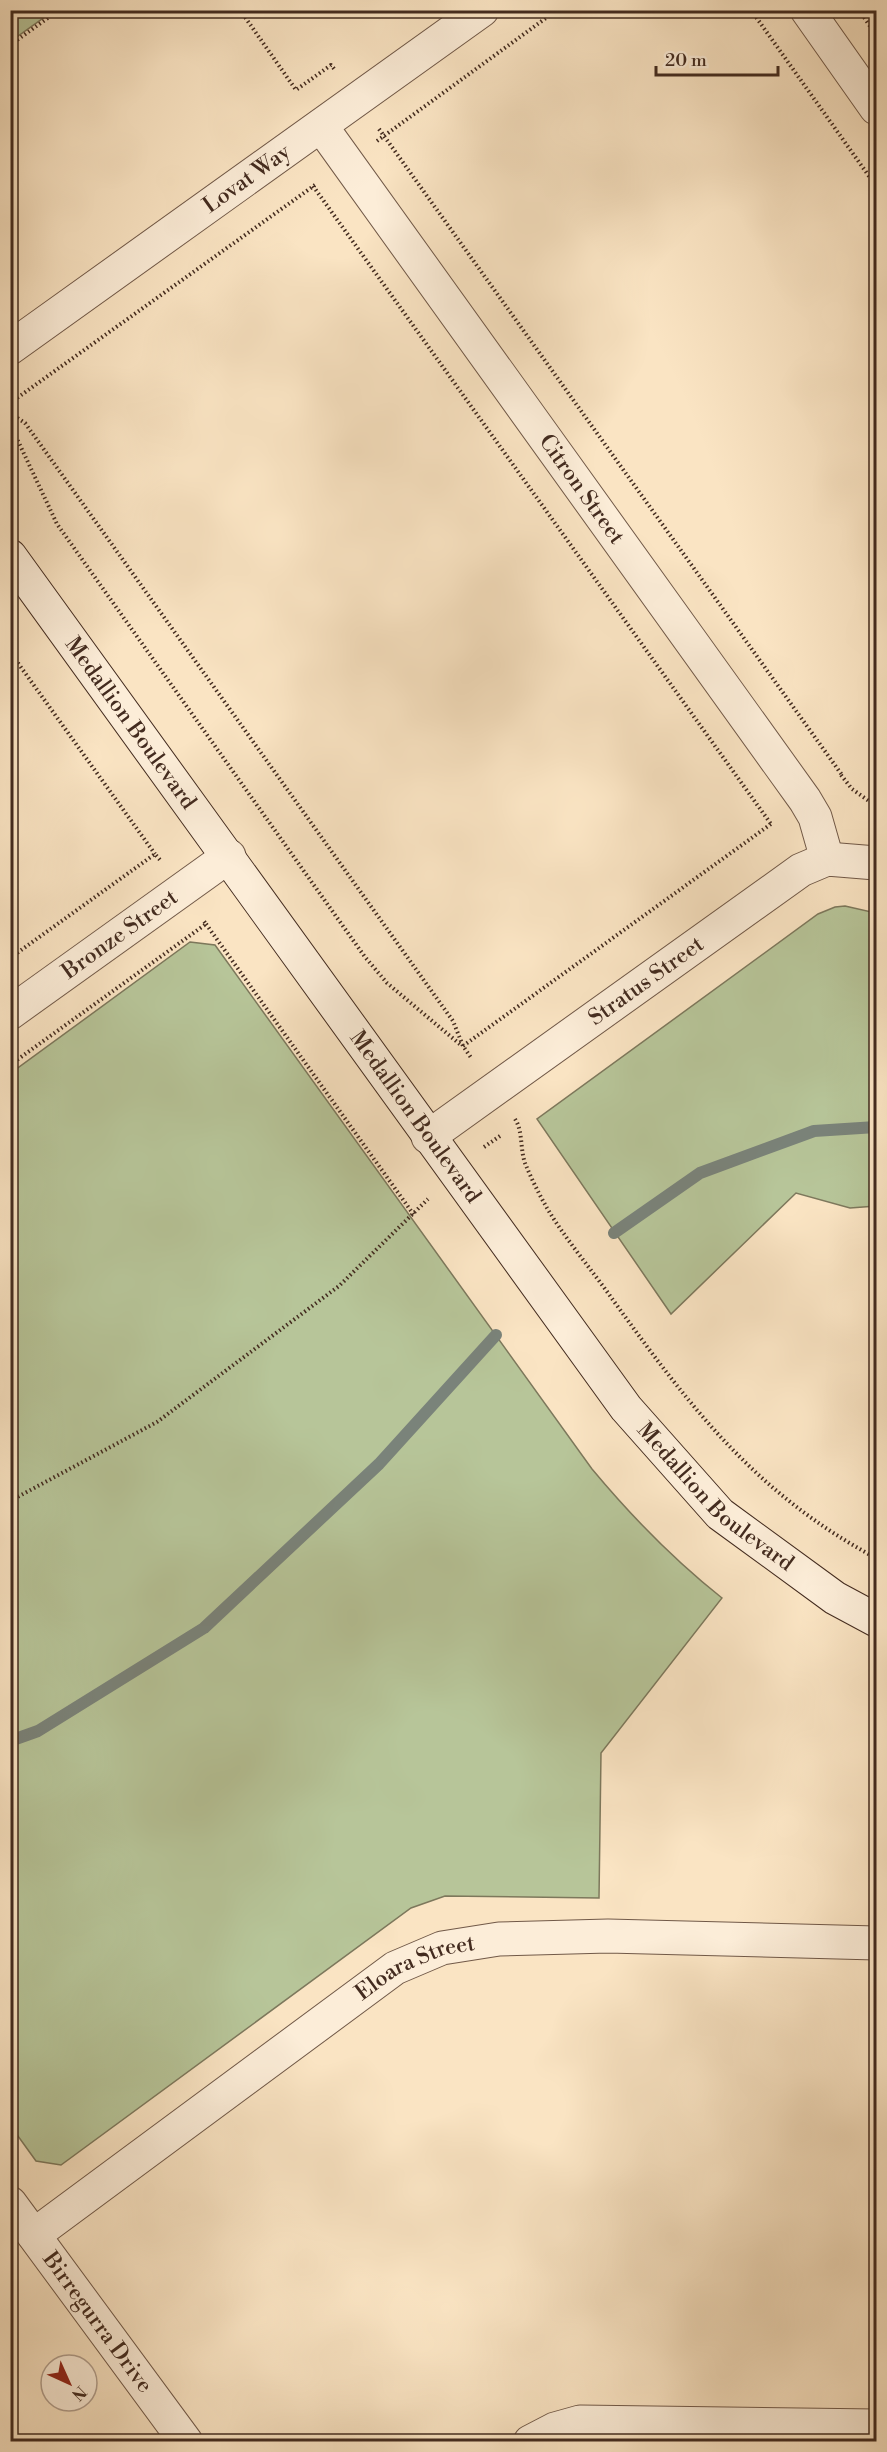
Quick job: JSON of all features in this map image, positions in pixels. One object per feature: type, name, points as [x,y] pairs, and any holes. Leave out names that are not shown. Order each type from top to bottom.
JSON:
[{"type":"street","name":"Lovat Way","points":[[10,348],[482,10]]},
{"type":"street","points":[[807,10],[876,108]]},
{"type":"street","name":"Citron Street","points":[[321,126],[805,800],[818,825],[827,859]]},
{"type":"street","name":"Medallion Boulevard","points":[[10,556],[626,1408],[720,1514],[835,1598],[876,1620]]},
{"type":"street","name":"Bronze Street","points":[[10,1013],[229,856]]},
{"type":"street","name":"Stratus Street","points":[[428,1137],[801,870],[827,859],[876,863]]},
{"type":"street","name":"Eloara Street","points":[[34,2235],[395,1968],[442,1948],[499,1939],[608,1936],[876,1943]]},
{"type":"street","name":"Birregurra Drive","points":[[10,2203],[186,2442]]},
{"type":"street","points":[[530,2442],[555,2429],[580,2422],[876,2426]]},
{"type":"path","points":[[10,45],[59,10]]},
{"type":"path","points":[[240,10],[296,90],[331,65],[852,789],[876,806]]},
{"type":"path","points":[[10,403],[557,10]]},
{"type":"path","points":[[751,10],[876,186]]},
{"type":"path","points":[[859,10],[876,35]]},
{"type":"path","points":[[313,186],[771,824]]},
{"type":"path","points":[[10,413],[25,423],[446,1012],[462,1046]]},
{"type":"path","points":[[10,424],[57,524],[365,957],[387,983],[462,1046]]},
{"type":"path","points":[[10,652],[155,854]]},
{"type":"path","points":[[462,1046],[842,775]]},
{"type":"path","points":[[206,924],[414,1215]]},
{"type":"path","points":[[10,1065],[137,973]]},
{"type":"path","points":[[517,1122],[525,1162],[548,1209],[674,1383],[709,1426],[741,1460],[775,1489],[812,1517],[876,1558]]},
{"type":"green space","points":[[11,10],[53,10],[53,11],[11,41]]},
{"type":"green space","points":[[845,906],[876,913],[876,1206],[850,1208],[796,1193],[671,1314],[537,1119],[818,914],[835,907]]},
{"type":"green space","points":[[190,942],[215,945],[592,1469],[654,1537],[722,1598],[601,1753],[599,1898],[445,1896],[411,1908],[61,2165],[36,2161],[10,2125],[11,1073]]},
{"type":"waterway","points":[[614,1233],[700,1173],[814,1131],[876,1127]]},
{"type":"waterway","points":[[10,1741],[38,1731],[204,1628],[379,1464],[496,1335]]}]
